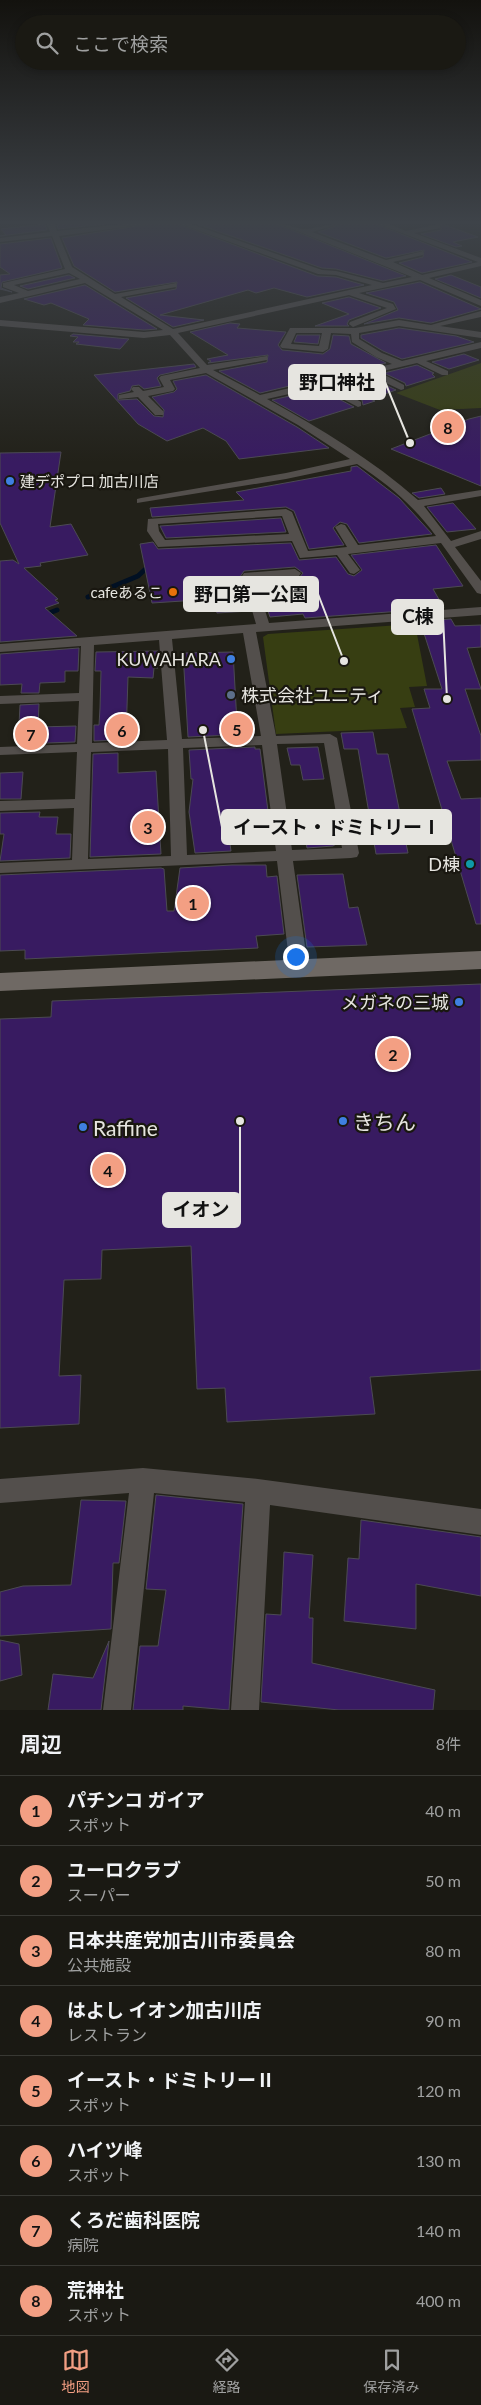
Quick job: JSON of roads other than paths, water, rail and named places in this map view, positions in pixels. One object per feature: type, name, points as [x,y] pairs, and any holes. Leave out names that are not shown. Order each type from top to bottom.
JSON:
[{"type":"street","points":[[128,304],[172,332],[207,369],[302,423],[389,480],[416,504],[481,590]]},
{"type":"street","points":[[0,323],[144,335],[172,332],[301,304]]},
{"type":"street","points":[[354,327],[392,309],[390,306],[383,304]]},
{"type":"street","points":[[427,327],[481,314]]},
{"type":"street","points":[[327,331],[399,324],[481,335]]},
{"type":"street","points":[[354,327],[355,340],[403,365]]},
{"type":"street","points":[[257,399],[481,345]]},
{"type":"street","points":[[122,397],[138,391],[170,389],[164,378],[264,358]]},
{"type":"street","points":[[419,361],[444,373]]},
{"type":"street","points":[[371,372],[401,387]]},
{"type":"street","points":[[322,384],[358,404]]},
{"type":"street","points":[[138,391],[159,413]]},
{"type":"street","points":[[141,501],[286,476],[361,460]]},
{"type":"street","points":[[416,504],[481,493]]},
{"type":"street","points":[[297,537],[162,544],[153,531],[152,521],[286,512],[297,537],[304,555],[446,542],[481,535]]},
{"type":"street","points":[[341,527],[355,550]]},
{"type":"street","points":[[340,551],[354,570]]},
{"type":"street","points":[[296,574],[248,576],[286,856],[299,968]]},
{"type":"street","points":[[0,648],[481,611]]},
{"type":"street","points":[[166,635],[174,744],[179,859]]},
{"type":"street","points":[[80,864],[88,640]]},
{"type":"street","points":[[0,700],[85,697]]},
{"type":"street","points":[[0,750],[330,738],[351,853],[0,868]]},
{"type":"street","points":[[0,806],[82,802]]},
{"type":"street","points":[[0,982],[481,960]]},
{"type":"street","points":[[0,1491],[143,1480],[258,1491],[481,1522]]},
{"type":"street","points":[[117,1710],[143,1480]]},
{"type":"street","points":[[244,1710],[258,1491]]},
{"type":"waterway","points":[[88,597],[138,576],[151,564]]},
{"type":"waterway","points":[[44,615],[57,610]]},
{"type":"place","name":"荒神社","points":[[448,427]]},
{"type":"place","name":"野口神社","points":[[410,443]]},
{"type":"place","name":"建デポプロ 加古川店","points":[[10,481]]},
{"type":"place","name":"cafeあるこ","points":[[173,592]]},
{"type":"place","name":"KUWAHARA","points":[[231,659]]},
{"type":"place","name":"野口第一公園","points":[[344,661]]},
{"type":"place","name":"株式会社ユニティ","points":[[231,695]]},
{"type":"place","name":"C棟","points":[[447,699]]},
{"type":"place","name":"イースト・ドミトリーⅡ","points":[[237,729]]},
{"type":"place","name":"ハイツ峰","points":[[122,730]]},
{"type":"place","name":"イースト・ドミトリーⅠ","points":[[203,730]]},
{"type":"place","name":"くろだ歯科医院","points":[[31,734]]},
{"type":"place","name":"日本共産党加古川市委員会","points":[[148,827]]},
{"type":"place","name":"D棟","points":[[470,864]]},
{"type":"place","name":"パチンコ ガイア","points":[[193,903]]},
{"type":"place","name":"メガネの三城","points":[[459,1002]]},
{"type":"place","name":"ユーロクラブ","points":[[393,1054]]},
{"type":"place","name":"イオン","points":[[240,1121]]},
{"type":"place","name":"きちん","points":[[343,1121]]},
{"type":"place","name":"Raffine","points":[[83,1127]]},
{"type":"place","name":"はよし イオン加古川店","points":[[108,1170]]}]
